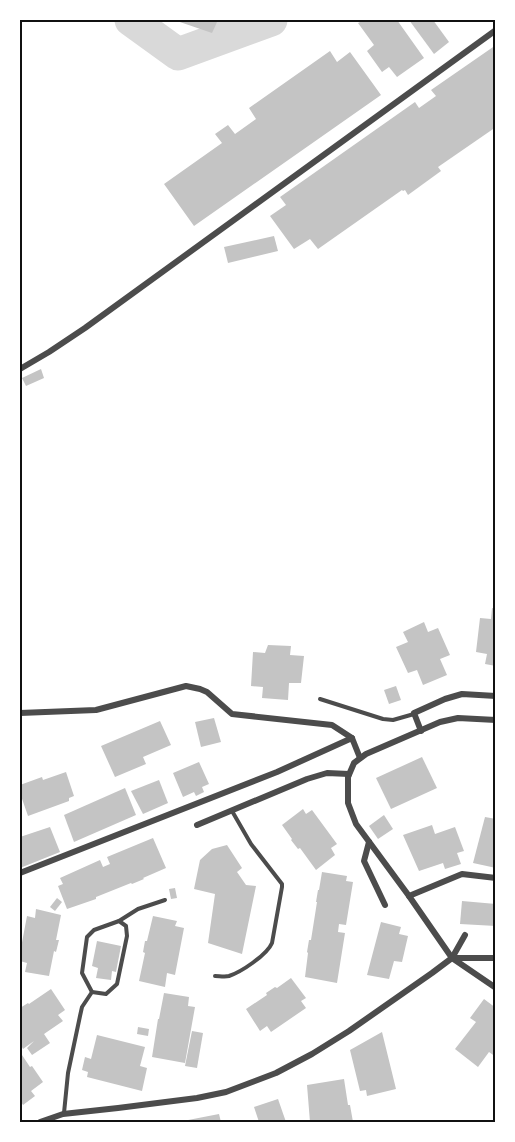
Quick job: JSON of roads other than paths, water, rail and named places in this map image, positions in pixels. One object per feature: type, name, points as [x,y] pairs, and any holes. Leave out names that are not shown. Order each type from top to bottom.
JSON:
[{"type":"street","points":[[20,369],[85,328],[495,30]]},
{"type":"street","points":[[20,713],[96,710],[186,686],[200,688],[207,692],[232,714],[332,725],[352,738],[360,758]]},
{"type":"street","points":[[421,730],[414,713],[462,694],[495,696]]},
{"type":"street","points":[[495,720],[458,718],[440,722],[366,754],[354,763],[348,777],[348,803],[356,824],[452,958],[495,988]]},
{"type":"street","points":[[20,873],[277,772],[352,738]]},
{"type":"street","points":[[196,825],[307,779],[327,773],[349,774]]},
{"type":"street","points":[[369,842],[364,861],[385,905]]},
{"type":"street","points":[[409,896],[462,874],[495,878]]},
{"type":"street","points":[[40,1122],[63,1114],[217,1094],[276,1073],[349,1031],[423,980],[452,958],[465,935]]},
{"type":"street","points":[[452,958],[495,958]]},
{"type":"lane","points":[[320,699],[383,719],[393,720],[414,713]]},
{"type":"lane","points":[[215,976],[228,976],[259,959],[270,950],[282,887],[231,811]]},
{"type":"lane","points":[[93,992],[82,973],[87,936],[94,930],[119,921],[138,909],[165,900]]},
{"type":"lane","points":[[93,992],[106,994],[117,984],[127,936],[126,926],[119,921]]},
{"type":"lane","points":[[63,1114],[68,1072],[82,1007],[93,992]]},
{"type":"waterway","points":[[131,20],[178,54],[271,20]]}]
